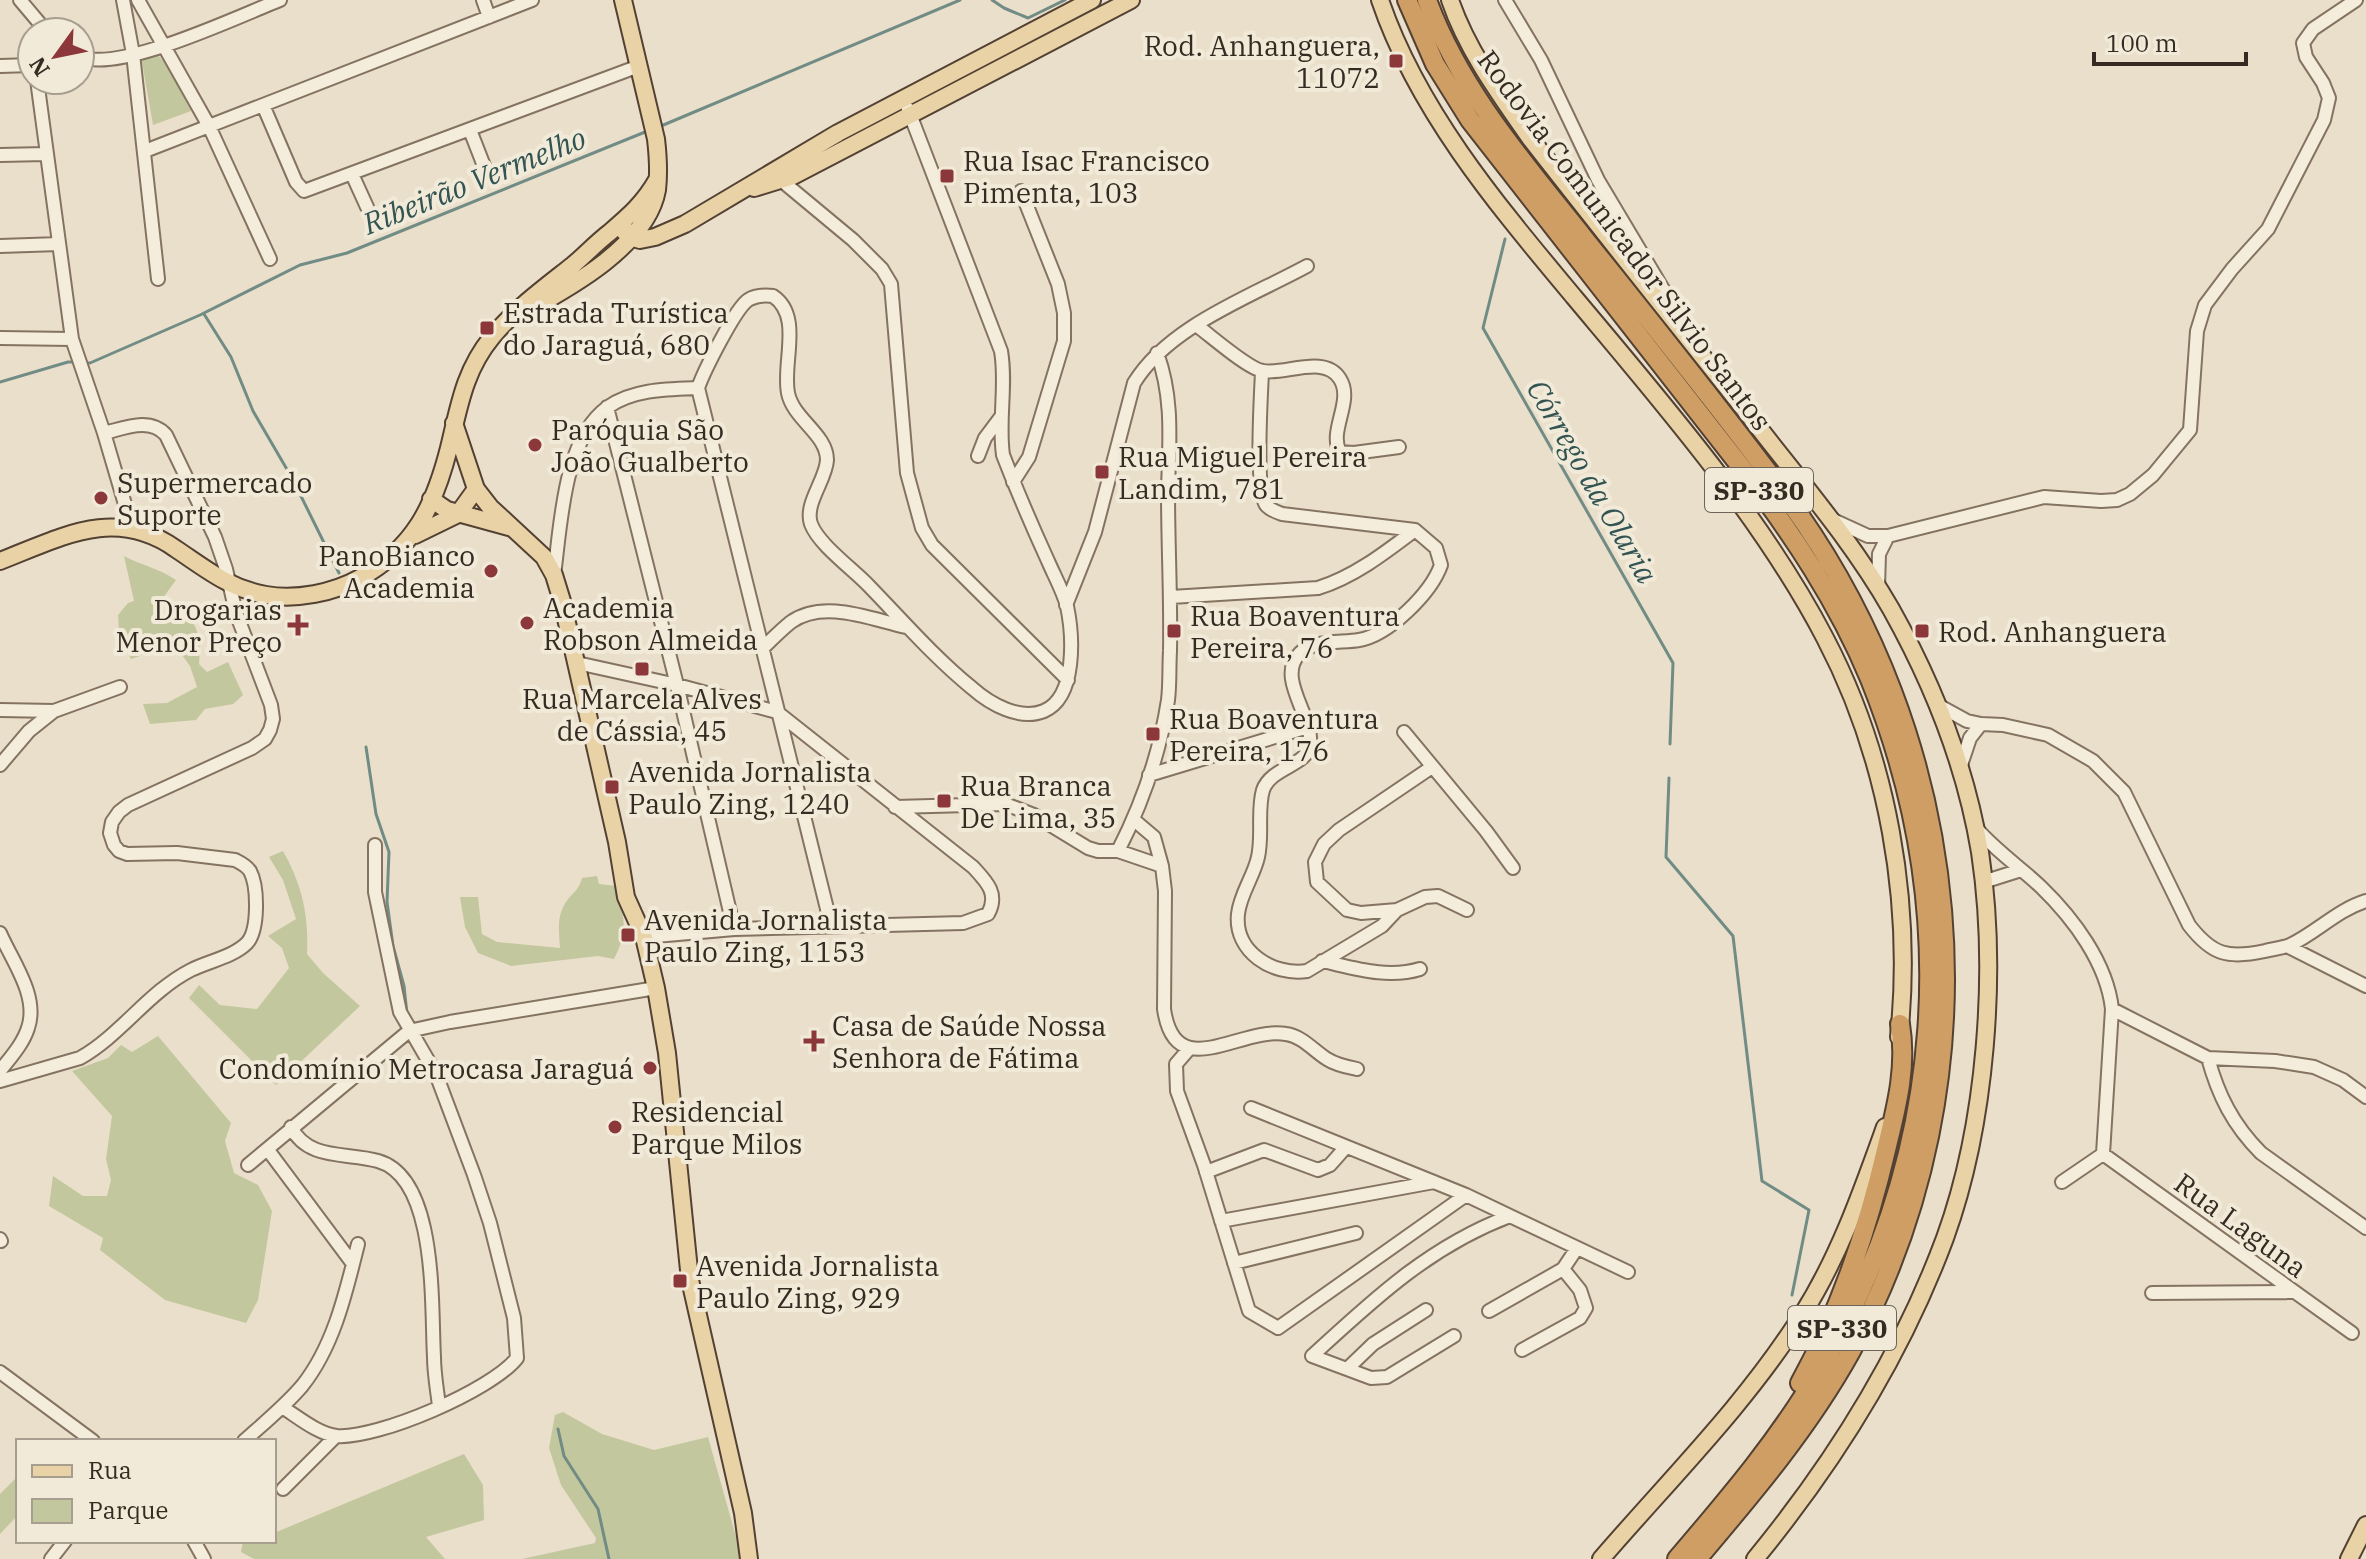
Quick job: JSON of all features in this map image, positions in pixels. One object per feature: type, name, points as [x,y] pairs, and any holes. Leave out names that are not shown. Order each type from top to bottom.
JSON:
[{"type":"highway","name":"Rodovia Comunicador Silvio Santos","points":[[1407,0],[1435,64],[1479,132],[1742,468],[1809,562],[1833,603],[1869,678],[1889,732],[1921,859],[1929,946],[1926,1057],[1913,1137],[1890,1220],[1858,1296],[1822,1366],[1781,1430],[1677,1559]]},
{"type":"highway","name":"Rodovia Comunicador Silvio Santos","points":[[1427,0],[1440,36],[1484,110],[1782,490],[1843,584],[1893,693],[1920,775],[1932,828],[1944,921],[1944,1007],[1936,1100],[1912,1200],[1880,1291],[1822,1400],[1790,1446],[1697,1559]]},
{"type":"highway","points":[[1781,1430],[1789,1404],[1830,1321],[1865,1229],[1900,1087],[1904,1050],[1900,1024]]},
{"type":"main road","points":[[596,269],[656,191],[656,139],[623,0]]},
{"type":"main road","points":[[776,176],[902,99],[1092,0]]},
{"type":"main road","points":[[504,323],[647,240],[685,224],[738,193],[911,116],[1131,0]]},
{"type":"main road","points":[[1380,0],[1412,75],[1439,119],[1522,232],[1730,491],[1781,563],[1826,639],[1868,745],[1895,858],[1901,908],[1904,986],[1893,1088],[1887,1121],[1854,1212],[1813,1295],[1785,1339],[1725,1416],[1601,1559]]},
{"type":"main road","points":[[1450,0],[1463,31],[1493,83],[1530,138],[1831,519],[1879,588],[1911,646],[1936,704],[1960,770],[1974,826],[1983,882],[1988,964],[1983,1051],[1971,1140],[1946,1234],[1890,1357],[1851,1425],[1820,1474],[1755,1559]]},
{"type":"main road","points":[[632,224],[647,240]]},
{"type":"main road","points":[[685,224],[632,224],[504,323],[477,357],[466,379],[454,423],[456,453],[476,489],[544,557],[554,575],[577,663],[622,872],[635,896],[636,919],[644,937],[656,988],[669,1069],[690,1280],[743,1513],[749,1559]]},
{"type":"main road","points":[[414,535],[456,453]]},
{"type":"main road","points":[[0,561],[101,526],[132,528],[174,547],[230,586],[267,595],[321,593],[378,568],[414,535],[458,514],[476,489]]},
{"type":"main road","points":[[431,499],[458,514],[511,527]]},
{"type":"main road","points":[[2350,1559],[2366,1525]]},
{"type":"street","points":[[20,0],[31,14]]},
{"type":"street","points":[[29,0],[31,14]]},
{"type":"street","points":[[123,0],[133,54],[158,279]]},
{"type":"street","points":[[138,0],[209,126],[270,259]]},
{"type":"street","points":[[96,59],[164,46],[280,0]]},
{"type":"street","points":[[483,0],[489,17]]},
{"type":"street","points":[[145,151],[489,17],[507,4],[532,0]]},
{"type":"street","points":[[1505,0],[1541,60],[1598,180],[1699,352]]},
{"type":"street","points":[[1831,519],[1868,536],[1888,536],[2044,497],[2117,500],[2142,486],[2190,430],[2197,331],[2205,305],[2268,229],[2328,108],[2326,90],[2306,57],[2303,43],[2313,29],[2356,0]]},
{"type":"street","points":[[263,105],[301,190],[307,191],[639,66]]},
{"type":"street","points":[[39,96],[73,343],[132,528]]},
{"type":"street","points":[[831,925],[698,388],[743,304],[764,295],[779,300],[784,306],[789,321],[788,395],[797,414],[817,437],[827,456],[810,522],[825,542],[906,627],[976,692],[1011,711],[1025,714],[1043,711],[1053,705],[1065,691],[1068,680],[1070,641],[1066,605],[1003,455],[1001,418],[1004,365],[1001,351],[902,99]]},
{"type":"street","points":[[470,130],[484,166]]},
{"type":"street","points":[[0,155],[45,154]]},
{"type":"street","points":[[352,174],[367,207]]},
{"type":"street","points":[[776,176],[853,240],[882,269],[891,284],[907,473],[922,528],[932,545],[1068,680]]},
{"type":"street","points":[[1013,482],[1029,457],[1064,341],[1064,313],[1058,284],[1021,191]]},
{"type":"street","points":[[0,246],[59,244]]},
{"type":"street","points":[[1066,605],[1095,532],[1134,383],[1157,353],[1196,325],[1307,266]]},
{"type":"street","points":[[1196,325],[1262,372],[1302,368],[1334,371],[1343,384],[1344,392],[1337,439],[1340,452],[1399,447]]},
{"type":"street","points":[[0,338],[73,343]]},
{"type":"street","points":[[1118,851],[1134,820],[1149,775],[1169,697],[1171,597],[1168,493],[1171,425],[1167,385],[1157,353]]},
{"type":"street","points":[[1262,372],[1260,452],[1263,499],[1267,507],[1282,514],[1415,530],[1436,548],[1441,565],[1432,584],[1382,632],[1360,640],[1309,646],[1298,654],[1292,680],[1308,727],[1310,745],[1306,754],[1276,773],[1262,792],[1258,858],[1238,912],[1238,924],[1247,948],[1274,969],[1307,971],[1382,926],[1397,910]]},
{"type":"street","points":[[554,575],[568,474],[576,449],[594,421],[607,407],[643,393],[698,388]]},
{"type":"street","points":[[607,407],[734,929]]},
{"type":"street","points":[[978,456],[985,438],[1001,418]]},
{"type":"street","points":[[0,1081],[80,1058],[103,1043],[139,1007],[176,979],[247,943],[253,934],[256,918],[253,880],[244,864],[235,860],[177,853],[127,854],[114,845],[110,833],[112,822],[128,805],[252,748],[265,739],[273,719],[271,705],[236,613],[215,537],[166,435],[160,428],[142,424],[104,433]]},
{"type":"street","points":[[1171,597],[1318,588],[1356,571],[1415,530]]},
{"type":"street","points":[[1879,588],[1879,554],[1888,536]]},
{"type":"street","points":[[763,648],[791,622],[820,612],[836,611],[906,627]]},
{"type":"street","points":[[577,663],[677,685],[777,712],[973,867],[986,881],[993,896],[988,914],[963,923],[734,929],[644,937]]},
{"type":"street","points":[[0,765],[29,731],[54,711],[120,687]]},
{"type":"street","points":[[1936,704],[1959,717],[1981,724],[2003,725],[2048,735],[2093,761],[2111,776],[2135,812],[2172,896],[2189,925],[2201,940],[2231,956],[2287,946],[2325,921],[2366,901]]},
{"type":"street","points":[[0,710],[54,711]]},
{"type":"street","points":[[1960,770],[1970,738],[1981,724]]},
{"type":"street","points":[[1149,775],[1308,727]]},
{"type":"street","points":[[1404,732],[1513,868]]},
{"type":"street","points":[[1432,767],[1339,830],[1324,844],[1315,862],[1317,882],[1347,910],[1361,913],[1397,910],[1425,897],[1438,896],[1467,910]]},
{"type":"street","points":[[895,807],[1005,804],[1034,815],[1088,848],[1118,851],[1162,866]]},
{"type":"street","points":[[1134,820],[1154,837],[1162,866],[1167,1026],[1175,1041],[1189,1049],[1206,1049],[1282,1033],[1302,1041],[1331,1062],[1357,1069]]},
{"type":"street","points":[[1974,826],[1996,850],[2042,888],[2081,935],[2103,977],[2112,1009],[2103,1154],[2062,1182]]},
{"type":"street","points":[[282,1407],[336,1436],[387,1428],[499,1377],[517,1358],[514,1318],[490,1223],[474,1175],[436,1074],[409,1031],[394,991],[378,906],[375,845]]},
{"type":"street","points":[[1983,882],[2021,870]]},
{"type":"street","points":[[0,933],[27,990],[30,1015],[28,1028],[19,1045],[0,1071]]},
{"type":"street","points":[[2287,946],[2366,986]]},
{"type":"street","points":[[1322,961],[1372,972],[1405,973],[1420,969]]},
{"type":"street","points":[[248,1165],[409,1031],[656,988]]},
{"type":"street","points":[[2112,1009],[2208,1058],[2275,1061],[2314,1067],[2343,1080],[2366,1097]]},
{"type":"street","points":[[1189,1049],[1176,1064],[1177,1091],[1249,1311],[1278,1328],[1466,1195]]},
{"type":"street","points":[[2208,1058],[2225,1106],[2246,1138],[2261,1153],[2366,1228]]},
{"type":"street","points":[[1251,1108],[1466,1195],[1628,1272]]},
{"type":"street","points":[[291,1127],[296,1137],[313,1150],[377,1161],[398,1171],[404,1179],[424,1227],[430,1262],[439,1406]]},
{"type":"street","points":[[1206,1172],[1264,1150],[1318,1170],[1330,1165],[1346,1147]]},
{"type":"street","points":[[268,1150],[353,1264]]},
{"type":"street","name":"Rua Laguna","points":[[2103,1154],[2352,1333]]},
{"type":"street","points":[[1221,1221],[1434,1182]]},
{"type":"street","points":[[1454,1336],[1387,1377],[1371,1378],[1312,1356],[1414,1267],[1478,1228],[1510,1216]]},
{"type":"street","points":[[1234,1263],[1356,1233]]},
{"type":"street","points":[[246,1439],[301,1387],[324,1350],[339,1312],[358,1244]]},
{"type":"street","points":[[1489,1311],[1563,1269],[1577,1248]]},
{"type":"street","points":[[1522,1350],[1580,1318],[1586,1308],[1580,1290],[1563,1269]]},
{"type":"street","points":[[2260,1292],[2268,1273]]},
{"type":"street","points":[[2152,1293],[2292,1292]]},
{"type":"street","points":[[1347,1369],[1373,1344],[1426,1310]]},
{"type":"street","points":[[0,1372],[90,1439]]},
{"type":"street","points":[[283,1489],[336,1436]]},
{"type":"street","points":[[51,1559],[63,1543]]},
{"type":"green space","points":[[157,54],[167,65],[191,111],[153,125],[142,62],[145,57]]},
{"type":"green space","points":[[124,556],[176,580],[160,602],[159,611],[166,619],[176,610],[190,619],[199,640],[199,664],[207,672],[228,662],[243,695],[233,704],[205,709],[196,720],[150,724],[143,704],[167,703],[197,687],[190,666],[174,644],[131,659],[119,630],[118,615],[128,603],[134,601]]},
{"type":"green space","points":[[283,851],[303,901],[307,954],[360,1006],[276,1085],[189,998],[199,985],[220,1005],[257,1009],[289,968],[282,948],[268,936],[296,919],[283,880],[269,857]]},
{"type":"green space","points":[[597,876],[599,884],[616,886],[621,906],[624,923],[622,940],[614,959],[598,956],[511,966],[478,953],[465,927],[460,897],[478,897],[482,934],[497,942],[560,948],[559,923],[564,905],[582,878]]},
{"type":"green space","points":[[158,1036],[231,1123],[225,1141],[234,1173],[258,1185],[272,1211],[258,1300],[246,1323],[165,1300],[100,1250],[103,1238],[49,1206],[53,1176],[83,1196],[107,1196],[111,1180],[106,1159],[112,1116],[72,1071],[108,1058],[121,1045],[132,1052]]},
{"type":"green space","points":[[563,1412],[602,1434],[654,1450],[708,1437],[738,1544],[739,1559],[522,1559],[595,1543],[596,1538],[561,1485],[549,1448],[555,1415]]},
{"type":"green space","points":[[464,1454],[483,1485],[484,1520],[426,1537],[445,1559],[254,1559],[241,1552],[243,1543],[276,1543],[276,1532]]},
{"type":"green space","points":[[16,1478],[16,1517],[0,1534],[0,1494]]},
{"type":"waterway","name":"Ribeirão Vermelho","points":[[661,126],[960,0]]},
{"type":"waterway","name":"Ribeirão Vermelho","points":[[992,0],[1028,18],[1065,0]]},
{"type":"waterway","name":"Ribeirão Vermelho","points":[[85,363],[200,315],[300,265],[347,253],[650,130]]},
{"type":"waterway","name":"Córrego da Olaria","points":[[1505,239],[1483,328],[1673,663],[1670,744]]},
{"type":"waterway","points":[[204,314],[231,357],[253,411],[292,478],[339,573]]},
{"type":"waterway","name":"Ribeirão Vermelho","points":[[0,382],[77,362]]},
{"type":"waterway","points":[[366,747],[376,814],[389,852],[387,902],[407,1014]]},
{"type":"waterway","name":"Córrego da Olaria","points":[[1669,778],[1666,857],[1733,936],[1762,1181],[1809,1210],[1792,1295]]},
{"type":"waterway","points":[[558,1429],[564,1456],[598,1509],[609,1559]]},
{"type":"place","name":"Rod. Anhanguera, 11072","points":[[1396,61]]},
{"type":"place","name":"Rua Isac Francisco Pimenta, 103","points":[[947,176]]},
{"type":"place","name":"Estrada Turística do Jaraguá, 680","points":[[487,328]]},
{"type":"place","name":"Paróquia São João Gualberto","points":[[535,445]]},
{"type":"place","name":"Rua Miguel Pereira Landim, 781","points":[[1102,472]]},
{"type":"place","name":"Supermercado Suporte","points":[[101,498]]},
{"type":"place","name":"PanoBianco Academia","points":[[491,571]]},
{"type":"place","name":"Academia Robson Almeida","points":[[527,623]]},
{"type":"place","name":"Drogarias Menor Preço","points":[[298,625]]},
{"type":"place","name":"Rua Boaventura Pereira, 76","points":[[1174,631]]},
{"type":"place","name":"Rod. Anhanguera","points":[[1922,631]]},
{"type":"place","name":"Rua Marcela Alves de Cássia, 45","points":[[642,669]]},
{"type":"place","name":"Rua Boaventura Pereira, 176","points":[[1153,734]]},
{"type":"place","name":"Avenida Jornalista Paulo Zing, 1240","points":[[612,787]]},
{"type":"place","name":"Rua Branca De Lima, 35","points":[[944,801]]},
{"type":"place","name":"Avenida Jornalista Paulo Zing, 1153","points":[[628,935]]},
{"type":"place","name":"Casa de Saúde Nossa Senhora de Fátima","points":[[814,1041]]},
{"type":"place","name":"Condomínio Metrocasa Jaraguá","points":[[650,1068]]},
{"type":"place","name":"Residencial Parque Milos","points":[[615,1127]]},
{"type":"place","name":"Avenida Jornalista Paulo Zing, 929","points":[[680,1281]]}]
